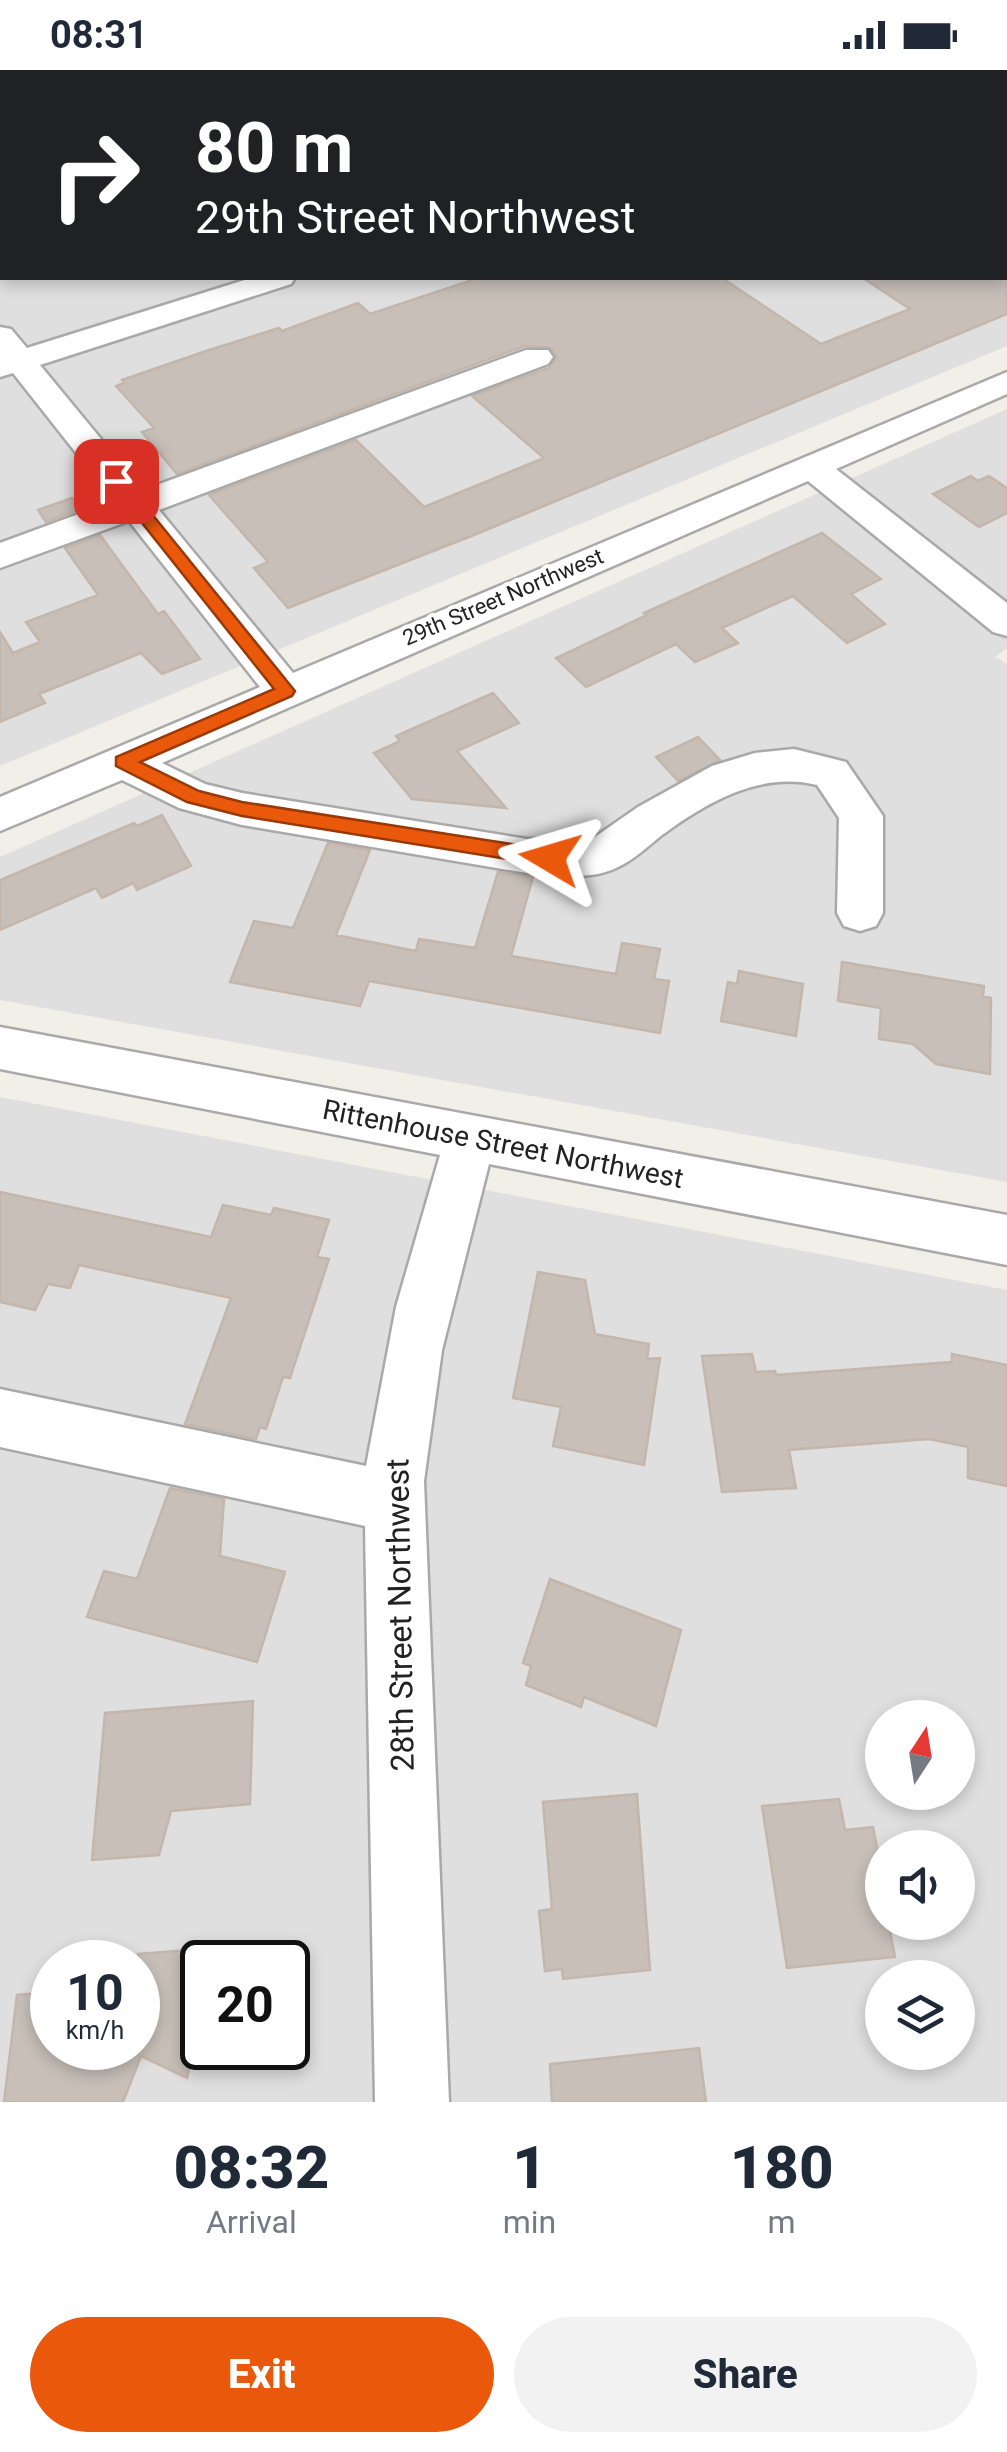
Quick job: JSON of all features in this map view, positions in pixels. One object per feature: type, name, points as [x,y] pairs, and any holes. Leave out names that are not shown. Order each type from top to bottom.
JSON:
[{"type":"street","points":[[273,280],[7,354],[138,507],[286,691]]},
{"type":"street","points":[[0,556],[537,357]]},
{"type":"street","name":"29th Street Northwest","points":[[0,815],[1007,382]]},
{"type":"street","points":[[810,466],[1007,623]]},
{"type":"street","points":[[123,762],[194,797],[242,809],[527,856],[574,859],[603,855],[653,819],[726,777],[794,764],[831,773],[861,816],[860,912]]},
{"type":"street","name":"Rittenhouse Street Northwest","points":[[0,1048],[1007,1240]]},
{"type":"street","name":"28th Street Northwest","points":[[412,2102],[395,1502],[398,1440],[426,1292],[470,1138]]},
{"type":"street","points":[[0,1418],[395,1502]]},
{"type":"shaded area","points":[[0,280],[1007,280],[1007,346],[0,766]]},
{"type":"shaded area","points":[[1007,409],[1007,648],[995,657],[1007,664],[1007,1182],[0,1000],[0,857]]},
{"type":"shaded area","points":[[0,1097],[1007,1290],[1007,2102],[0,2102]]},
{"type":"building","points":[[472,280],[725,280],[821,344],[910,309],[866,280],[1007,280],[1007,314],[288,608],[254,568],[268,562],[209,495],[356,440],[424,507],[544,458],[472,396],[549,368],[557,357],[551,348],[525,346],[177,474],[142,432],[154,428],[116,386],[124,383],[122,380],[209,350],[279,328],[282,331],[358,303],[370,314]]},
{"type":"building","points":[[971,476],[978,481],[989,476],[1007,488],[1007,513],[979,527],[933,494]]},
{"type":"building","points":[[72,498],[81,509],[46,522],[38,510]]},
{"type":"building","points":[[822,533],[881,579],[851,594],[885,624],[847,643],[793,596],[722,628],[738,643],[695,662],[676,644],[586,687],[556,658],[647,615],[644,613]]},
{"type":"building","points":[[100,535],[158,614],[164,611],[200,659],[162,674],[141,653],[39,694],[45,703],[0,722],[0,632],[13,653],[40,642],[26,622],[98,595],[65,548]]},
{"type":"building","points":[[493,693],[519,723],[457,751],[506,808],[412,799],[374,753],[400,741],[396,736]]},
{"type":"building","points":[[698,737],[720,760],[678,781],[656,757]]},
{"type":"building","points":[[162,815],[191,866],[137,890],[133,883],[102,898],[96,888],[0,930],[0,880],[134,823],[137,826]]},
{"type":"building","points":[[328,843],[370,850],[336,935],[416,951],[419,939],[475,948],[498,872],[533,877],[511,956],[616,974],[622,943],[660,949],[654,979],[669,981],[660,1033],[369,981],[360,1006],[230,982],[254,921],[293,928]]},
{"type":"building","points":[[842,962],[984,986],[983,996],[991,998],[990,1074],[936,1064],[913,1044],[879,1039],[881,1008],[838,1001]]},
{"type":"building","points":[[739,971],[803,984],[796,1036],[721,1021],[728,982],[737,984]]},
{"type":"building","points":[[0,1192],[211,1237],[223,1205],[271,1215],[274,1208],[329,1220],[317,1257],[329,1259],[290,1378],[283,1377],[266,1429],[260,1427],[256,1439],[185,1424],[231,1298],[79,1265],[70,1288],[48,1284],[35,1310],[0,1302]]},
{"type":"building","points":[[538,1272],[585,1280],[595,1334],[649,1344],[647,1359],[660,1358],[644,1465],[553,1446],[561,1407],[513,1398]]},
{"type":"building","points":[[752,1354],[756,1372],[775,1371],[776,1375],[952,1362],[952,1354],[1007,1365],[1007,1486],[968,1478],[968,1447],[929,1439],[789,1450],[796,1488],[722,1492],[702,1356]]},
{"type":"building","points":[[170,1488],[224,1499],[220,1556],[285,1572],[257,1662],[87,1617],[104,1571],[137,1579]]},
{"type":"building","points":[[550,1579],[681,1630],[656,1726],[584,1697],[581,1707],[526,1685],[531,1666],[523,1663]]},
{"type":"building","points":[[253,1701],[250,1804],[171,1811],[159,1855],[92,1860],[105,1713]]},
{"type":"building","points":[[637,1794],[650,1970],[563,1979],[562,1969],[545,1971],[539,1911],[552,1909],[543,1802]]},
{"type":"building","points":[[839,1799],[845,1830],[873,1827],[874,1830],[865,1830],[865,1940],[892,1940],[895,1957],[787,1968],[762,1806]]},
{"type":"building","points":[[180,1951],[180,2070],[189,2070],[187,2078],[160,2065],[160,1952]]},
{"type":"building","points":[[30,1994],[30,2070],[136,2070],[123,2102],[4,2102],[17,1995]]},
{"type":"building","points":[[699,2048],[706,2102],[552,2102],[550,2064]]},
{"type":"route","points":[[116,481],[286,691],[123,762],[194,797],[242,809],[550,858]]}]
